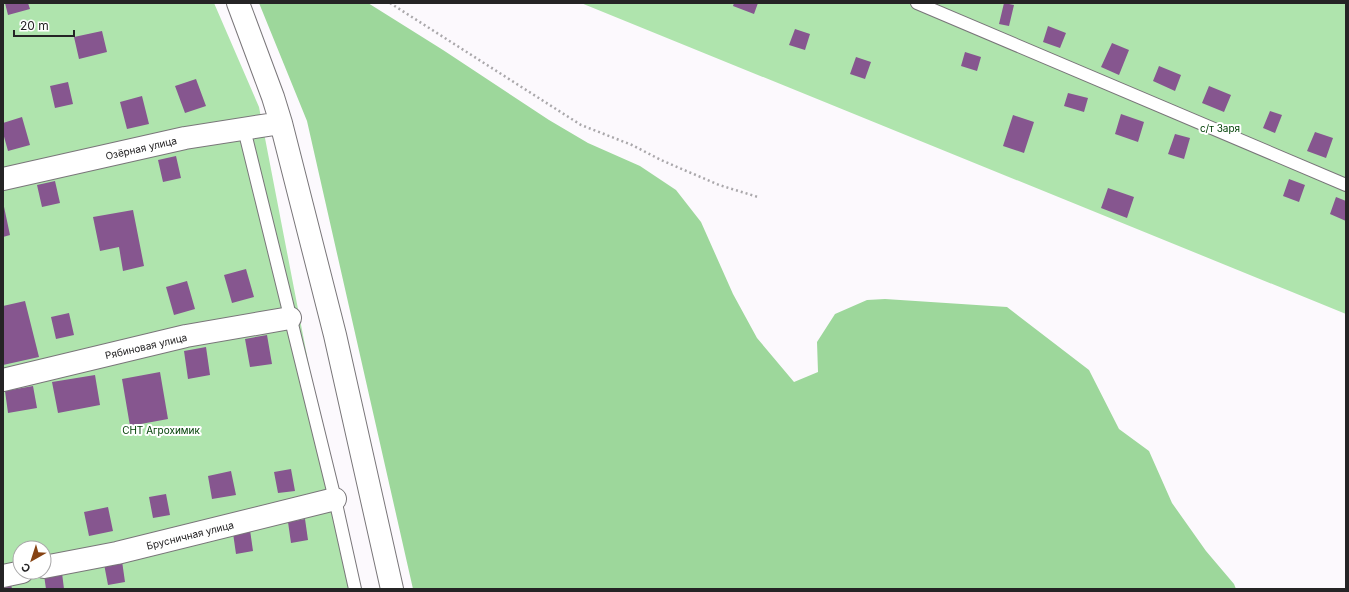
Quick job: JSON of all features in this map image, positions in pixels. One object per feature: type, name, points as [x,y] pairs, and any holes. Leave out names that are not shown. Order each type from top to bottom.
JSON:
[{"type":"street","points":[[238,3],[273,96],[281,123],[335,335],[392,589]]},
{"type":"street","name":"Озёрная улица","points":[[3,179],[185,138],[281,123]]},
{"type":"street","name":"Рябиновая улица","points":[[3,380],[186,336],[290,318]]},
{"type":"street","name":"Брусничная улица","points":[[52,565],[117,553],[335,499]]},
{"type":"lane","points":[[917,3],[1346,185]]},
{"type":"lane","points":[[244,129],[335,499],[355,589]]},
{"type":"path","points":[[390,3],[581,125],[632,145],[661,160],[719,185],[758,197]]},
{"type":"green space","name":"СНТ Агрохимик","points":[[3,3],[214,3],[259,107],[352,589],[3,589]]},
{"type":"green space","points":[[259,3],[368,3],[443,50],[549,120],[588,143],[640,166],[676,190],[701,222],[733,294],[757,338],[794,382],[818,372],[817,342],[835,314],[867,300],[885,299],[1007,307],[1089,370],[1119,429],[1149,451],[1172,503],[1206,551],[1234,584],[1236,589],[413,589],[307,121]]},
{"type":"green space","name":"с/т Заря","points":[[581,3],[1346,3],[1346,314]]},
{"type":"building","points":[[5,3],[28,3],[30,9],[8,15]]},
{"type":"building","points":[[734,3],[758,3],[754,14],[733,6]]},
{"type":"building","points":[[1004,3],[1014,5],[1009,26],[999,24]]},
{"type":"building","points":[[1048,26],[1066,33],[1060,48],[1043,42]]},
{"type":"building","points":[[795,29],[810,34],[805,50],[789,45]]},
{"type":"building","points":[[102,31],[107,52],[79,59],[74,37]]},
{"type":"building","points":[[1112,43],[1129,50],[1119,75],[1101,67]]},
{"type":"building","points":[[965,52],[981,57],[977,71],[961,66]]},
{"type":"building","points":[[856,57],[871,62],[865,79],[850,74]]},
{"type":"building","points":[[1159,66],[1181,75],[1175,91],[1153,81]]},
{"type":"building","points":[[196,79],[206,106],[185,113],[175,86]]},
{"type":"building","points":[[68,82],[73,104],[55,108],[50,86]]},
{"type":"building","points":[[1209,86],[1231,95],[1224,112],[1202,103]]},
{"type":"building","points":[[1068,93],[1088,98],[1084,112],[1064,106]]},
{"type":"building","points":[[142,96],[149,124],[127,129],[120,102]]},
{"type":"building","points":[[1270,111],[1282,115],[1275,133],[1263,128]]},
{"type":"building","points":[[1121,114],[1144,122],[1138,142],[1115,134]]},
{"type":"building","points":[[1013,115],[1034,122],[1024,153],[1003,146]]},
{"type":"building","points":[[22,117],[30,145],[8,151],[3,133],[3,123]]},
{"type":"building","points":[[1315,132],[1333,138],[1326,158],[1307,151]]},
{"type":"building","points":[[1175,134],[1190,138],[1184,159],[1168,154]]},
{"type":"building","points":[[176,156],[181,178],[163,182],[158,160]]},
{"type":"building","points":[[1289,179],[1305,185],[1299,202],[1283,196]]},
{"type":"building","points":[[55,181],[60,203],[42,207],[37,185]]},
{"type":"building","points":[[1108,188],[1134,197],[1127,218],[1101,208]]},
{"type":"building","points":[[1336,197],[1346,201],[1346,221],[1330,214]]},
{"type":"building","points":[[3,202],[10,235],[3,237]]},
{"type":"building","points":[[133,210],[144,266],[123,271],[119,247],[100,251],[93,217]]},
{"type":"building","points":[[246,269],[254,297],[232,303],[224,275]]},
{"type":"building","points":[[187,281],[195,309],[174,315],[166,287]]},
{"type":"building","points":[[25,301],[39,357],[3,365],[3,306]]},
{"type":"building","points":[[69,313],[74,335],[56,339],[51,317]]},
{"type":"building","points":[[267,335],[272,364],[250,367],[245,339]]},
{"type":"building","points":[[206,347],[210,375],[188,379],[184,351]]},
{"type":"building","points":[[160,372],[168,419],[130,426],[122,379]]},
{"type":"building","points":[[95,375],[100,405],[58,413],[52,382]]},
{"type":"building","points":[[33,386],[37,408],[8,413],[5,391]]},
{"type":"building","points":[[291,469],[295,491],[278,493],[274,472]]},
{"type":"building","points":[[231,471],[236,495],[212,499],[208,476]]},
{"type":"building","points":[[166,494],[170,515],[153,518],[149,497]]},
{"type":"building","points":[[108,507],[113,531],[89,536],[84,512]]},
{"type":"building","points":[[305,519],[308,540],[291,543],[288,522]]},
{"type":"building","points":[[250,530],[253,551],[236,554],[233,533]]},
{"type":"building","points":[[122,561],[125,582],[108,585],[104,564]]},
{"type":"building","points":[[62,573],[64,589],[46,589],[45,580],[52,580],[52,574]]},
{"type":"building","points":[[11,584],[12,589],[3,589],[3,586]]}]
